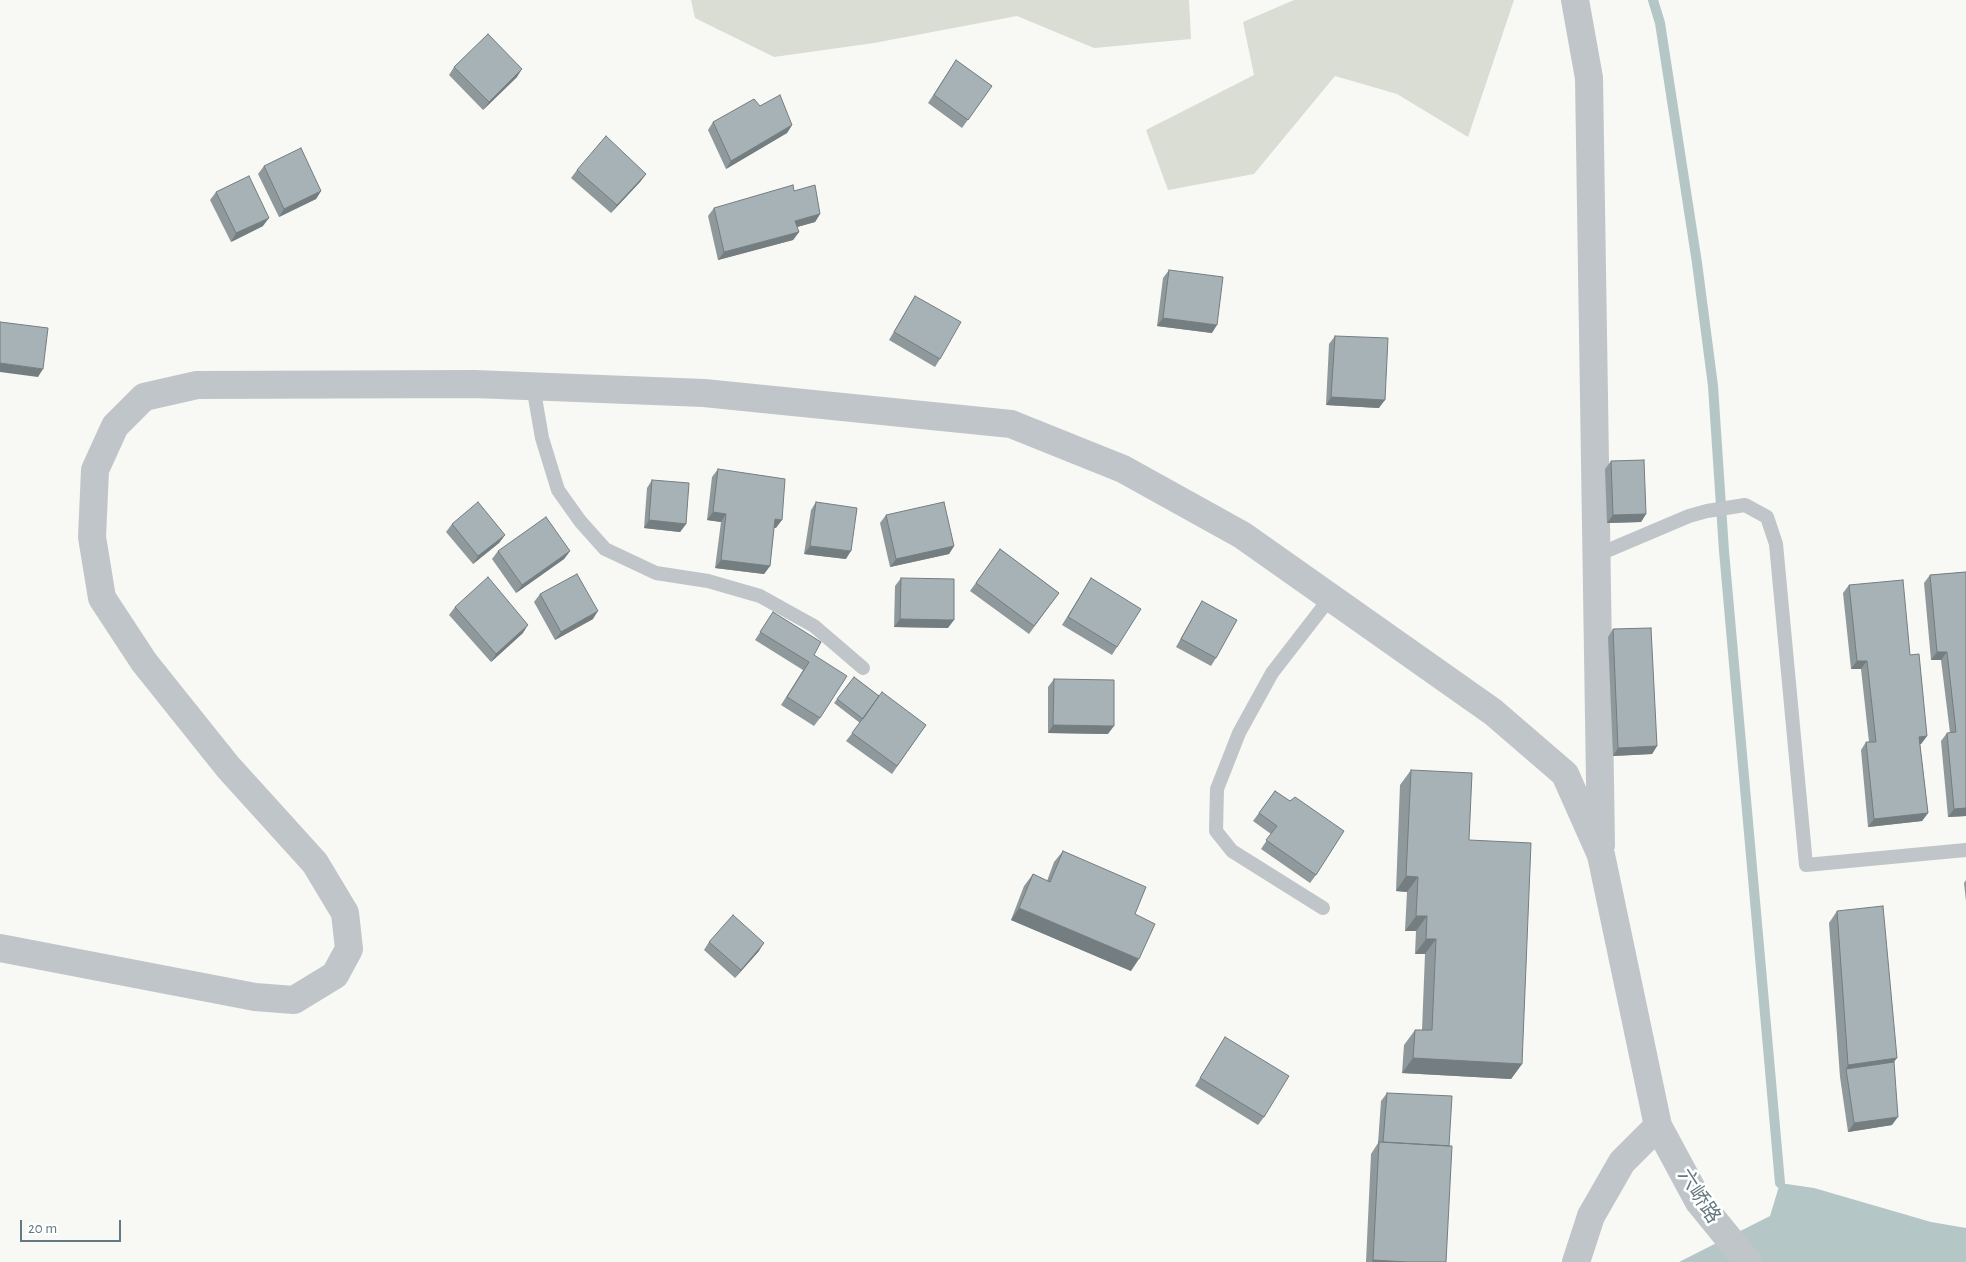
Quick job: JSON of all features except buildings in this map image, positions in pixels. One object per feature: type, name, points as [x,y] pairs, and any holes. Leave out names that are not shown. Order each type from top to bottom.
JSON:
[{"type":"street","points":[[1575,0],[1589,78],[1601,855]]},
{"type":"street","points":[[0,948],[255,997],[294,1000],[335,975],[349,950],[345,913],[315,863],[228,767],[150,670],[102,598],[92,537],[95,470],[115,426],[144,397],[197,385],[474,384],[704,393],[1011,424],[1123,469],[1242,535],[1493,712],[1565,774],[1601,855]]},
{"type":"street","name":"六峤路","points":[[1601,855],[1658,1126],[1699,1202],[1748,1262]]},
{"type":"street","points":[[1576,1262],[1591,1216],[1622,1162],[1658,1126]]},
{"type":"lane","points":[[533,386],[542,438],[558,490],[580,521],[605,549],[656,573],[708,581],[760,596],[814,626],[863,668]]},
{"type":"lane","points":[[1597,555],[1689,516],[1706,511],[1744,505],[1767,517],[1776,544],[1806,865],[1966,850]]},
{"type":"lane","points":[[1324,908],[1232,851],[1216,831],[1216,789],[1239,733],[1272,673],[1330,598]]},
{"type":"shaded area","points":[[691,0],[1189,0],[1191,39],[1094,48],[1017,16],[874,43],[774,57],[695,18]]},
{"type":"shaded area","points":[[1294,0],[1514,0],[1468,137],[1397,94],[1335,76],[1254,174],[1168,190],[1146,130],[1254,75],[1243,22]]},
{"type":"shaded area","points":[[1780,1183],[1814,1188],[1931,1222],[1966,1228],[1966,1262],[1679,1262],[1770,1216]]},
{"type":"waterway","points":[[1653,0],[1660,23],[1697,263],[1713,386],[1724,551],[1780,1183]]}]
